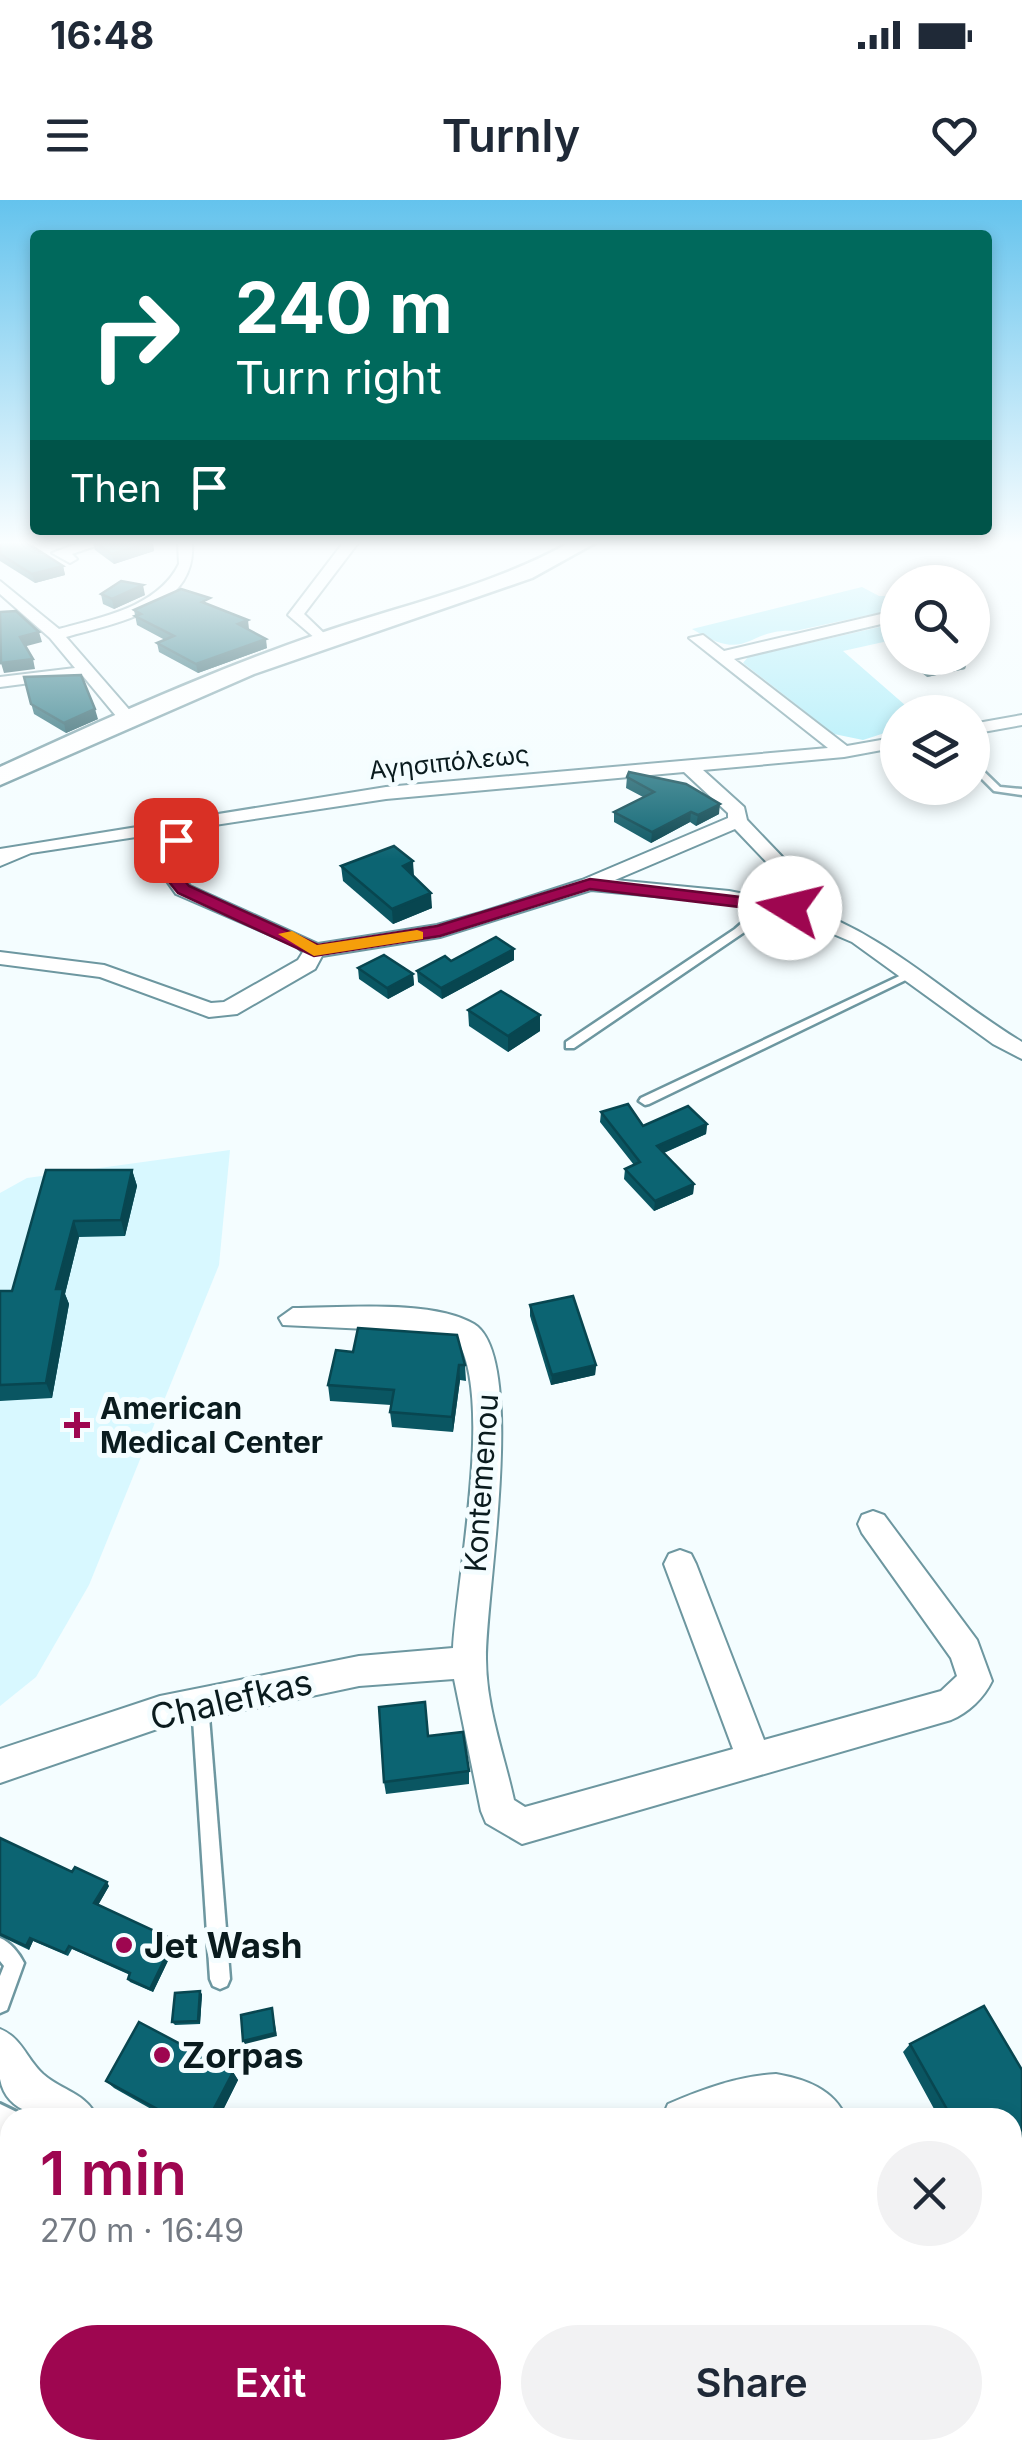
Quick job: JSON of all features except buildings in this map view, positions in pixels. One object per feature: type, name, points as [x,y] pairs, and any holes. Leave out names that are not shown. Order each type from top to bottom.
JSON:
[{"type":"street","points":[[68,648],[127,718]]},
{"type":"street","points":[[0,777],[127,718],[302,648]]},
{"type":"street","points":[[710,648],[844,752]]},
{"type":"street","points":[[721,657],[758,648]]},
{"type":"street","points":[[0,682],[87,671]]},
{"type":"street","points":[[990,726],[1022,720]]},
{"type":"street","name":"Αγησιπόλεως","points":[[4,856],[386,793],[844,752],[880,745]]},
{"type":"street","points":[[686,764],[737,811],[738,821],[790,875],[795,888],[790,908]]},
{"type":"street","points":[[176,840],[174,877],[184,890],[303,942],[314,951],[440,931],[590,884],[738,821]]},
{"type":"street","points":[[590,884],[790,908],[856,936],[984,1030],[1022,1052]]},
{"type":"street","points":[[0,958],[104,971],[208,1010],[230,1008],[307,964],[314,951]]},
{"type":"street","name":"Kontemenou","points":[[293,1318],[426,1323],[468,1333],[479,1345],[488,1394],[469,1662],[499,1810],[522,1826],[754,1760]]},
{"type":"street","points":[[680,1564],[754,1760],[951,1704],[975,1680],[965,1651],[873,1524]]},
{"type":"street","name":"Chalefkas","points":[[0,1766],[160,1712],[359,1672],[469,1662]]},
{"type":"street","points":[[0,2049],[30,2088],[61,2108]]},
{"type":"street","points":[[716,2108],[776,2090],[799,2096],[814,2108]]},
{"type":"lane","points":[[990,781],[998,789],[1022,792]]},
{"type":"lane","points":[[570,1044],[740,931],[767,904]]},
{"type":"lane","points":[[645,1101],[910,974]]},
{"type":"lane","points":[[200,1704],[220,1980]]},
{"type":"lane","points":[[0,1947],[14,1963],[0,2003]]},
{"type":"shaded area","points":[[786,648],[855,648],[843,651],[893,695],[880,695],[880,734],[863,740],[834,734],[743,663],[748,657]]},
{"type":"shaded area","name":"American Medical Center","points":[[230,1150],[219,1265],[89,1585],[36,1677],[0,1706],[0,1193],[27,1178]]},
{"type":"slow traffic","points":[[286,934],[314,951],[417,936]]},
{"type":"place","name":"American Medical Center","points":[[77,1425]]},
{"type":"place","name":"Jet Wash","points":[[124,1945]]},
{"type":"place","name":"Zorpas","points":[[162,2055]]},
{"type":"route","points":[[176,840],[174,877],[184,890],[303,942],[314,951],[440,931],[590,884],[790,908]]}]
